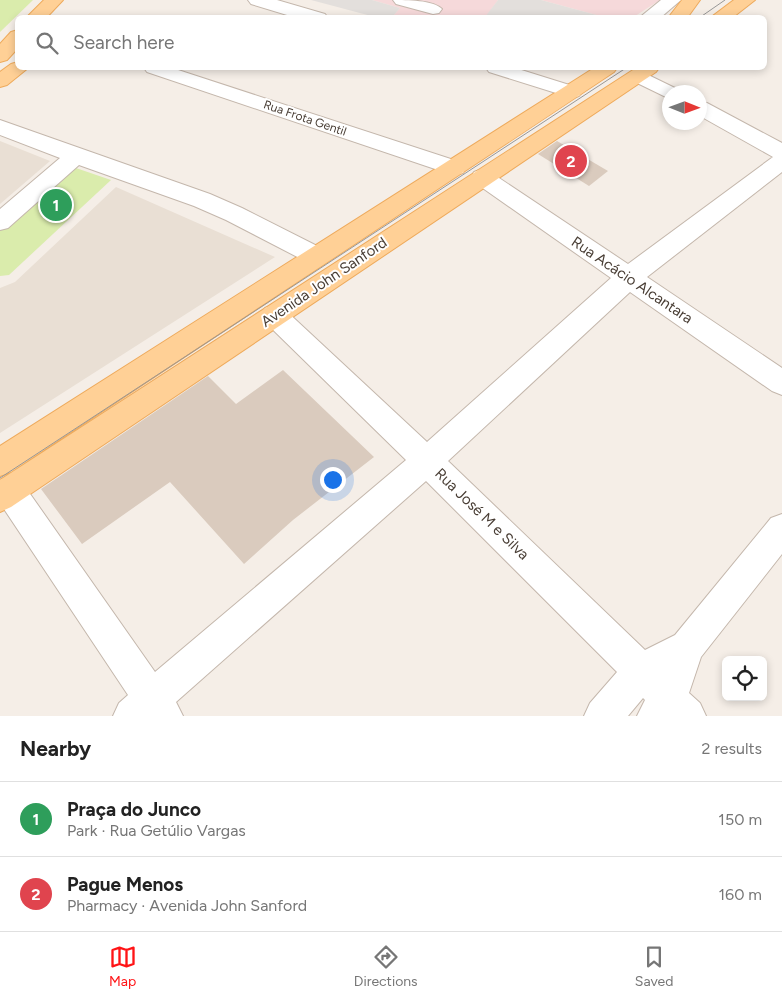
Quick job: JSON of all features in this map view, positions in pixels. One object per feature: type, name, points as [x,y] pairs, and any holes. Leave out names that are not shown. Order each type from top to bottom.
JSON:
[{"type":"main road","points":[[38,15],[54,0]]},
{"type":"main road","points":[[680,15],[692,0]]},
{"type":"main road","points":[[724,15],[746,0]]},
{"type":"main road","points":[[0,56],[15,39]]},
{"type":"main road","points":[[0,81],[15,70]]},
{"type":"main road","name":"Avenida John Sanford","points":[[3,483],[316,256],[455,168],[567,82],[601,70]]},
{"type":"main road","name":"Avenida John Sanford","points":[[3,483],[274,315],[643,72]]},
{"type":"street","points":[[257,0],[309,15]]},
{"type":"street","points":[[402,0],[428,15]]},
{"type":"street","points":[[652,15],[672,0]]},
{"type":"street","name":"Rua Frota Gentil","points":[[160,70],[455,168]]},
{"type":"street","points":[[503,70],[545,83],[567,82]]},
{"type":"street","points":[[643,72],[662,87]]},
{"type":"street","points":[[707,112],[782,152]]},
{"type":"street","points":[[0,127],[226,210],[316,256]]},
{"type":"street","points":[[0,222],[76,156]]},
{"type":"street","points":[[3,483],[150,710],[628,278],[782,161]]},
{"type":"street","name":"Rua Acácio Alcantara","points":[[482,177],[782,383]]},
{"type":"street","name":"Rua José M e Silva","points":[[274,315],[643,671],[671,710]]},
{"type":"street","points":[[603,716],[643,671],[687,647],[782,529]]},
{"type":"street","points":[[671,710],[687,647]]},
{"type":"shaded area","points":[[311,0],[372,0],[400,8],[394,15],[367,15]]},
{"type":"shaded area","points":[[372,0],[498,0],[487,15],[394,15],[400,8]]},
{"type":"shaded area","points":[[498,0],[541,0],[597,15],[487,15]]},
{"type":"shaded area","points":[[541,0],[660,0],[637,15],[597,15]]},
{"type":"shaded area","points":[[0,141],[50,161],[0,204]]},
{"type":"shaded area","points":[[116,187],[275,257],[0,433],[0,288],[15,282]]},
{"type":"green space","points":[[0,0],[33,0],[18,15],[15,15],[15,17],[0,32]]},
{"type":"green space","points":[[73,167],[111,180],[9,275],[0,276],[0,230]]},
{"type":"building","points":[[557,141],[608,171],[589,186],[538,154]]},
{"type":"building","points":[[283,370],[374,457],[293,520],[244,564],[170,482],[82,544],[41,489],[208,376],[236,404]]},
{"type":"tram line","points":[[703,15],[725,0]]},
{"type":"tram line","points":[[0,478],[623,70]]},
{"type":"place","name":"Pague Menos","points":[[571,161]]},
{"type":"place","name":"Praça do Junco","points":[[56,205]]}]
